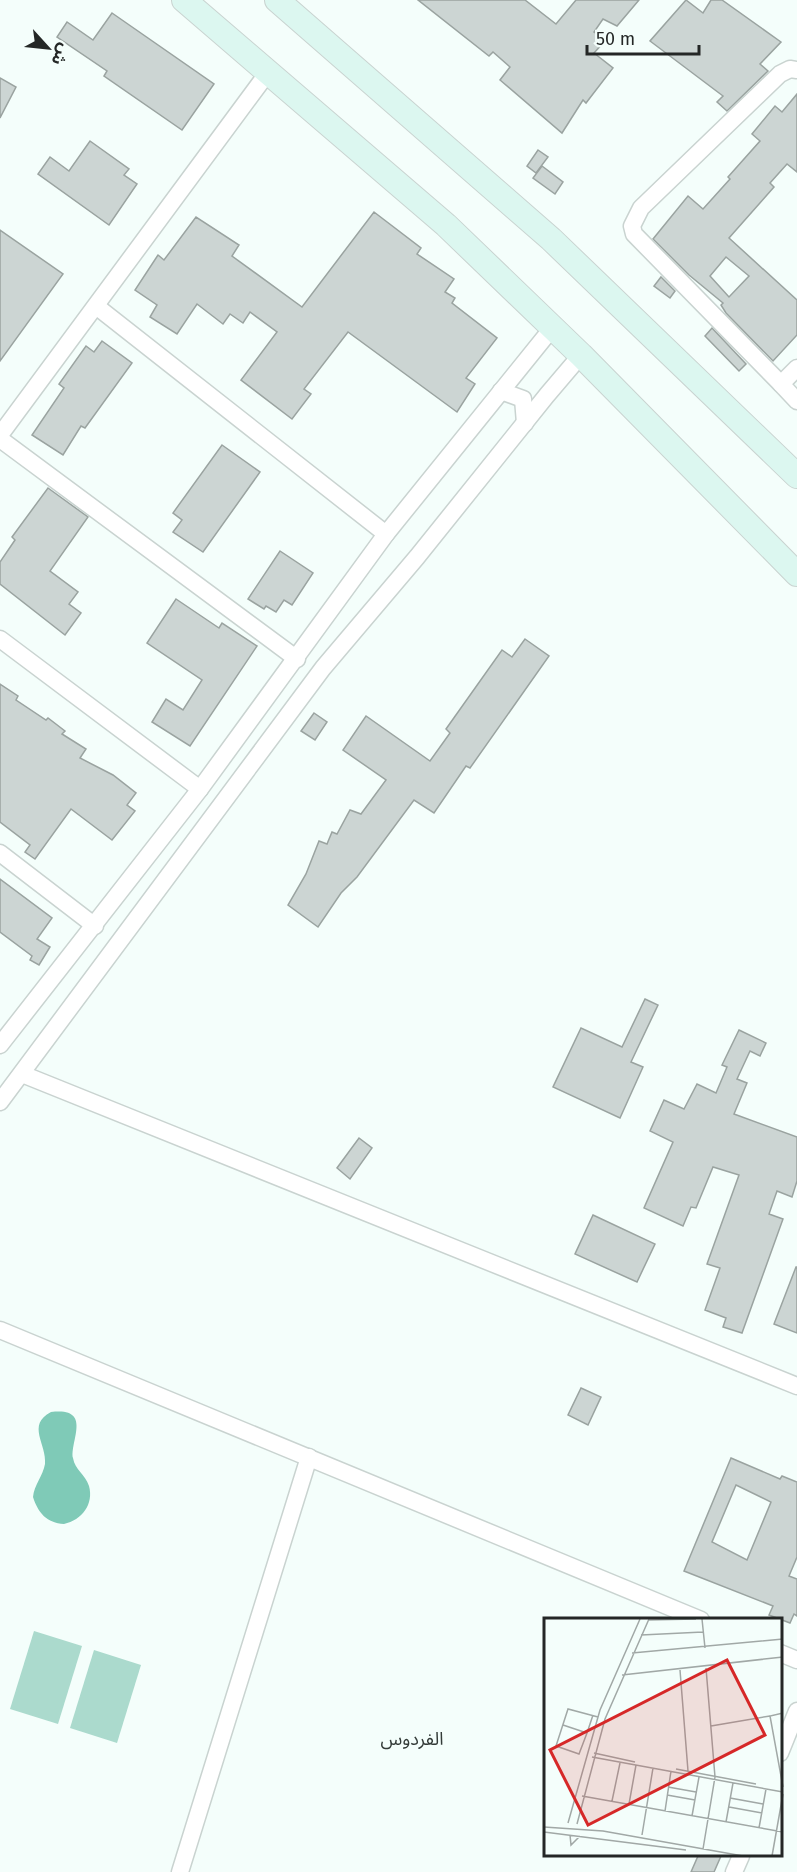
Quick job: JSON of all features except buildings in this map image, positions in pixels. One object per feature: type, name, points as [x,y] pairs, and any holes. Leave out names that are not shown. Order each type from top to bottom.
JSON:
[{"type":"street","points":[[184,0],[446,225],[553,327],[797,574]]},
{"type":"street","points":[[277,0],[551,239],[797,476]]},
{"type":"street","points":[[797,70],[790,69],[772,82],[641,208],[632,226],[634,234],[797,401]]},
{"type":"street","points":[[269,71],[0,437],[297,659]]},
{"type":"street","points":[[96,306],[386,534]]},
{"type":"street","points":[[0,1045],[200,789],[386,534],[553,327]]},
{"type":"street","points":[[0,1102],[323,668],[417,557],[581,355]]},
{"type":"street","points":[[781,384],[797,368]]},
{"type":"street","points":[[501,391],[522,399],[525,423]]},
{"type":"street","points":[[0,639],[200,789]]},
{"type":"street","points":[[0,852],[95,926]]},
{"type":"street","points":[[22,1074],[797,1386]]},
{"type":"street","points":[[0,1330],[696,1618]]},
{"type":"street","points":[[180,1872],[309,1457]]},
{"type":"street","points":[[782,1654],[797,1660]]},
{"type":"street","points":[[782,1748],[797,1711]]},
{"type":"street","points":[[734,1872],[741,1857]]},
{"type":"shaded area","points":[[51,1412],[64,1412],[72,1415],[76,1420],[73,1458],[89,1486],[90,1493],[88,1505],[81,1515],[64,1524],[53,1522],[44,1516],[33,1497],[45,1464],[39,1435],[40,1423]]},
{"type":"shaded area","points":[[34,1631],[82,1646],[58,1724],[10,1709]]},
{"type":"shaded area","points":[[94,1650],[141,1665],[117,1743],[70,1728]]},
{"type":"district","name":"الفردوس","points":[[412,1739]]}]
